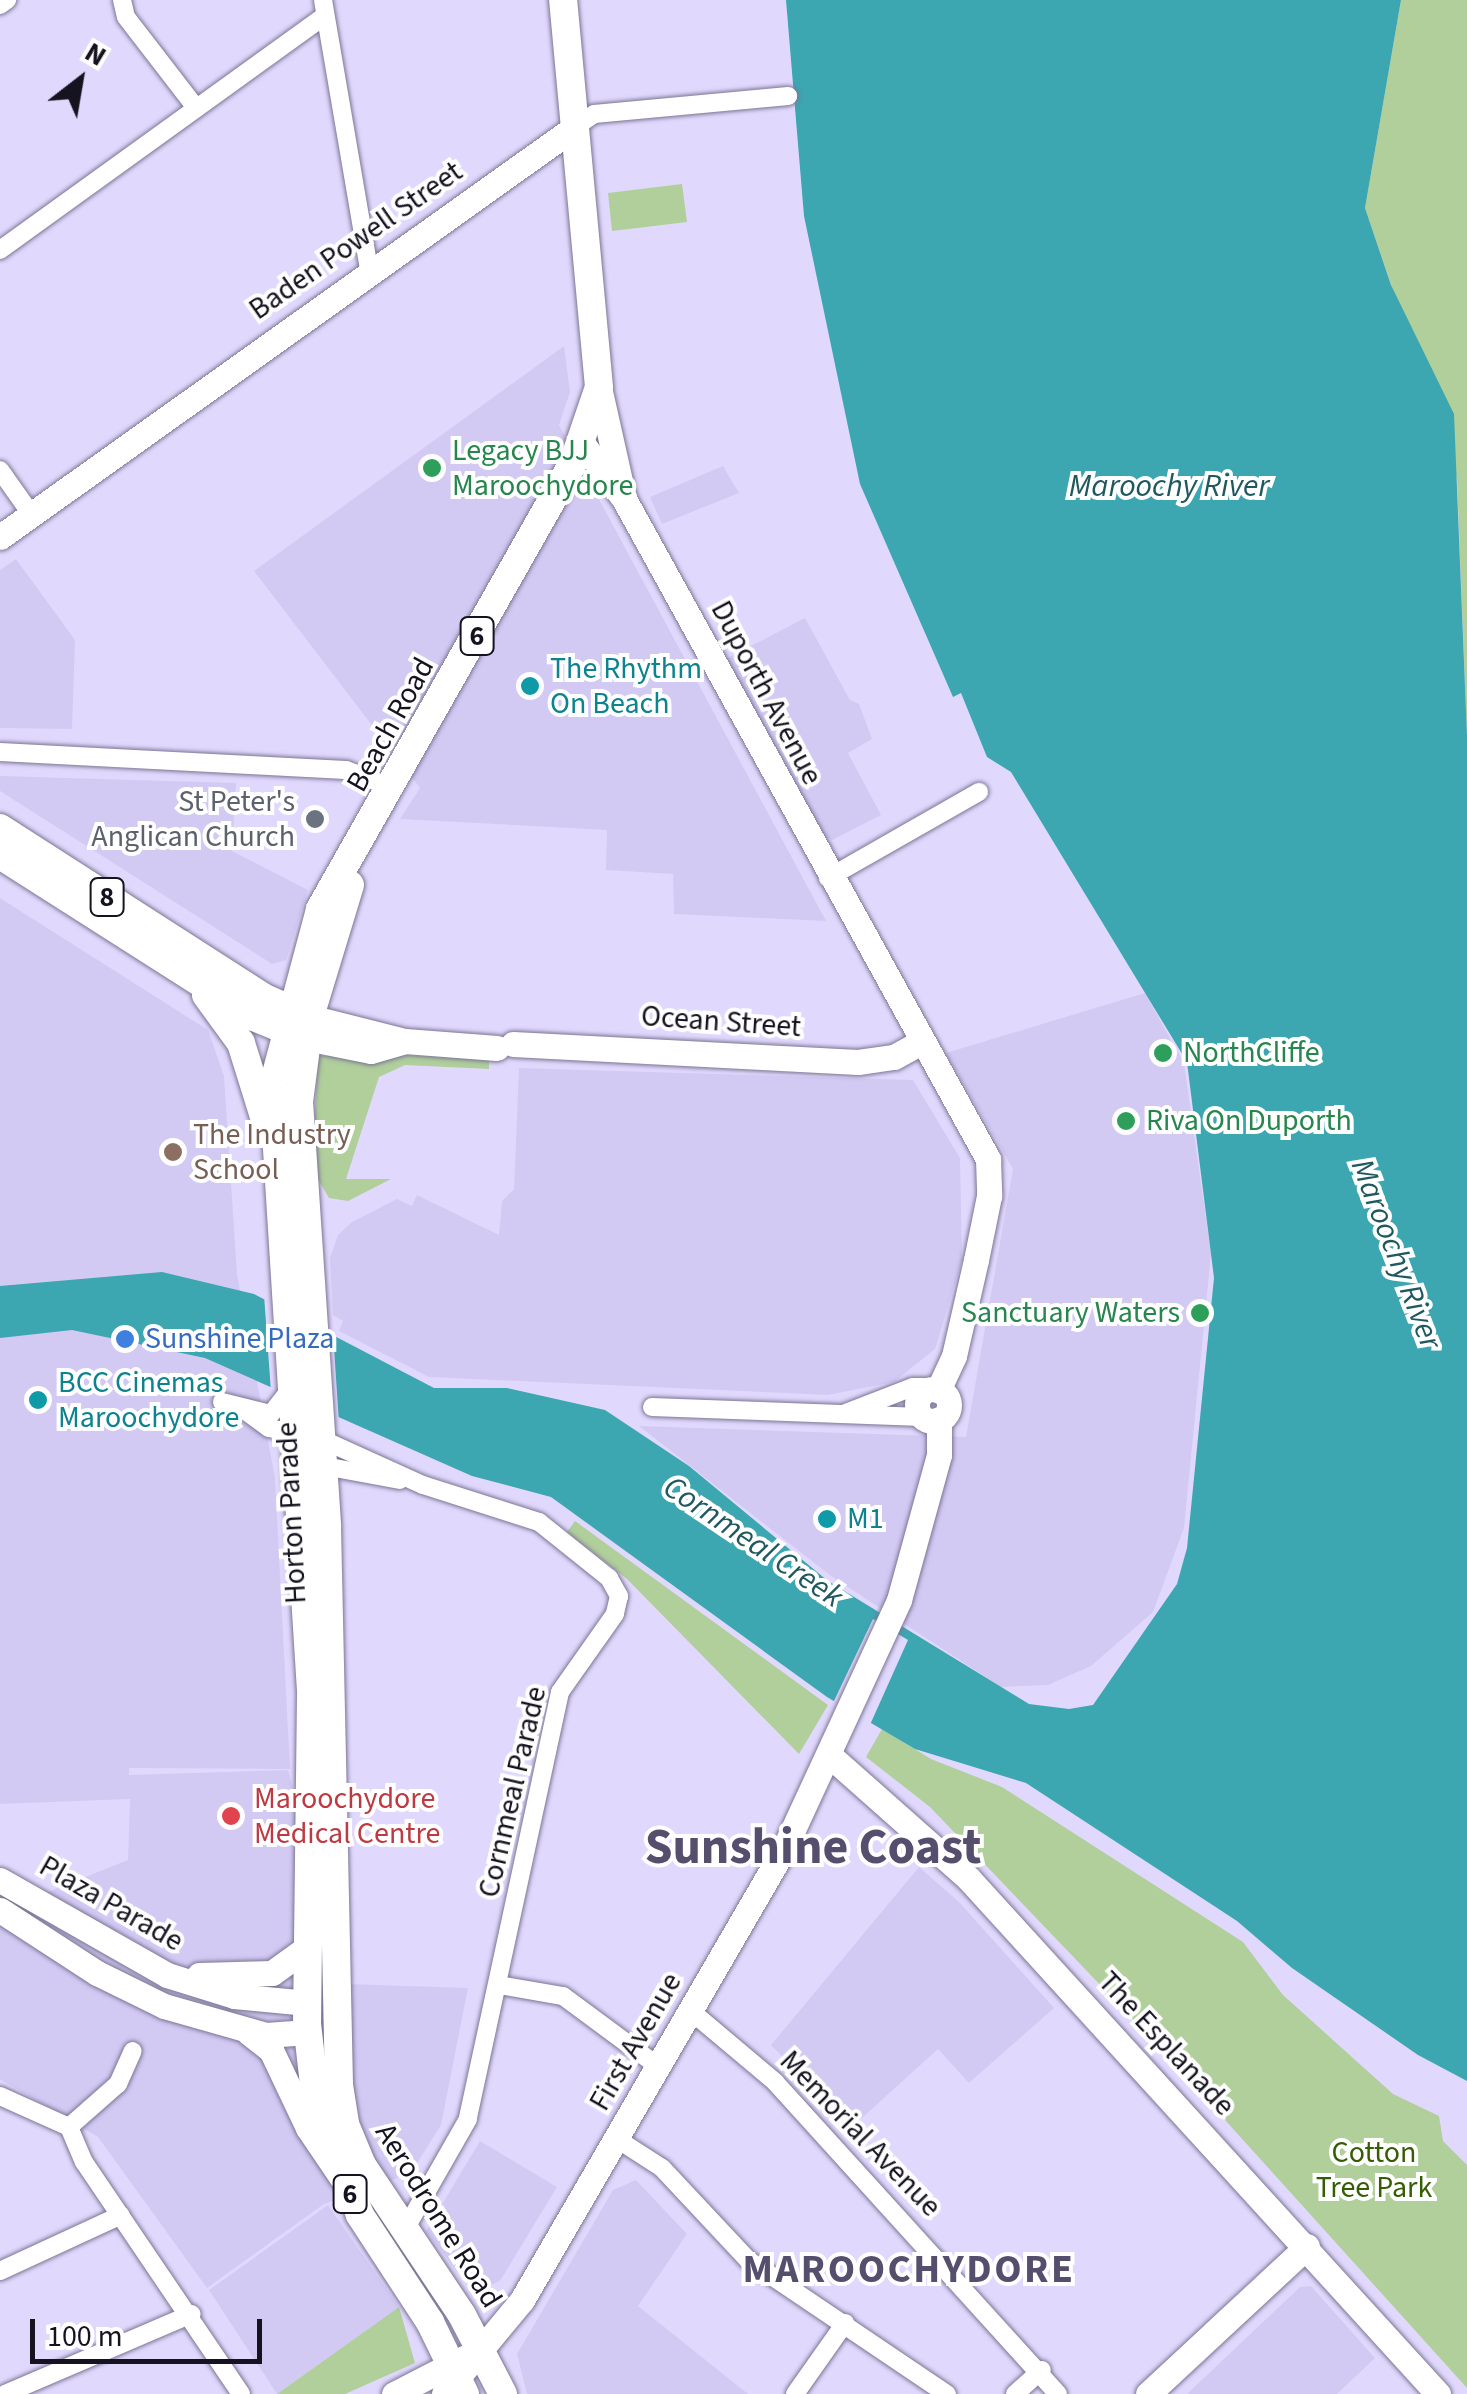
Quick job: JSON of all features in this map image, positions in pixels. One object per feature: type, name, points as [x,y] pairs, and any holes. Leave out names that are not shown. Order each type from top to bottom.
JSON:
[{"type":"main road","name":"6","points":[[563,0],[599,387],[582,444]]},
{"type":"main road","name":"Beach Road","points":[[297,1024],[371,828],[582,444]]},
{"type":"main road","name":"8","points":[[0,828],[297,1024]]},
{"type":"main road","name":"8","points":[[0,855],[176,968],[297,1024]]},
{"type":"main road","points":[[176,968],[206,995],[241,1043],[274,1157]]},
{"type":"main road","name":"Horton Parade","points":[[297,1024],[273,1085],[274,1157],[290,1395],[316,1433],[308,1947],[322,2005]]},
{"type":"main road","name":"Horton Parade","points":[[297,1024],[316,1433],[322,2005]]},
{"type":"main road","points":[[280,1246],[306,1220]]},
{"type":"main road","points":[[308,2032],[322,2005]]},
{"type":"main road","name":"Aerodrome Road","points":[[322,2005],[345,2124],[369,2179],[482,2351],[504,2394]]},
{"type":"main road","name":"Aerodrome Road","points":[[308,2032],[318,2108],[342,2178],[455,2384]]},
{"type":"street","points":[[0,4],[7,0]]},
{"type":"street","points":[[122,0],[126,17],[196,108]]},
{"type":"street","points":[[0,250],[196,108],[324,8],[369,270]]},
{"type":"street","name":"Baden Powell Street","points":[[0,537],[369,270],[594,114],[788,96]]},
{"type":"street","points":[[599,387],[624,499]]},
{"type":"street","name":"Duporth Avenue","points":[[582,444],[624,499],[990,1168],[958,1340],[934,1389]]},
{"type":"street","points":[[0,470],[31,514]]},
{"type":"street","points":[[0,752],[346,770],[393,788]]},
{"type":"street","points":[[828,878],[979,792]]},
{"type":"street","name":"Ocean Street","points":[[297,1024],[405,1040],[858,1062],[894,1057],[921,1042]]},
{"type":"street","points":[[652,1407],[930,1418],[949,1408],[934,1389],[913,1386],[846,1413]]},
{"type":"street","points":[[290,1395],[270,1414],[231,1404],[269,1428],[316,1433]]},
{"type":"street","points":[[829,1755],[888,1628],[938,1460],[930,1418]]},
{"type":"street","name":"Cornmeal Parade","points":[[316,1433],[420,1484],[539,1522],[618,1592],[615,1614],[560,1692],[499,1985],[464,2130],[404,2230]]},
{"type":"street","name":"Cornmeal Parade","points":[[316,1433],[420,1484]]},
{"type":"street","name":"First Avenue","points":[[394,2394],[455,2384],[516,2310],[758,1899],[829,1755]]},
{"type":"street","name":"The Esplanade","points":[[829,1755],[891,1804],[968,1878],[1308,2246],[1438,2394]]},
{"type":"street","name":"Plaza Parade","points":[[0,1880],[145,1965],[220,1993],[322,2005]]},
{"type":"street","name":"Plaza Parade","points":[[0,1910],[122,1987],[246,2032],[308,2032]]},
{"type":"street","points":[[145,1965],[250,1977],[285,1968],[308,1947]]},
{"type":"street","points":[[499,1985],[563,1996],[659,2067]]},
{"type":"street","name":"Memorial Avenue","points":[[692,2012],[775,2082],[1042,2370],[1058,2394]]},
{"type":"street","points":[[246,2032],[271,2050],[308,2128],[342,2178]]},
{"type":"street","points":[[69,2127],[118,2084],[133,2051]]},
{"type":"street","points":[[0,2096],[69,2127],[120,2214],[192,2314],[241,2394]]},
{"type":"street","points":[[617,2139],[662,2168],[748,2260],[947,2394]]},
{"type":"street","points":[[0,2271],[120,2214]]},
{"type":"street","points":[[1148,2394],[1308,2246]]},
{"type":"street","points":[[5,2394],[192,2314]]},
{"type":"street","points":[[794,2394],[845,2323]]},
{"type":"street","points":[[1015,2394],[1042,2370]]},
{"type":"shaded area","points":[[564,346],[570,392],[559,425],[826,921],[674,914],[673,874],[606,870],[607,830],[400,819],[420,788],[254,571]]},
{"type":"shaded area","points":[[723,466],[739,493],[662,524],[650,497]]},
{"type":"shaded area","points":[[16,559],[75,640],[72,729],[0,728],[0,570]]},
{"type":"shaded area","points":[[805,618],[850,700],[859,704],[872,739],[848,753],[881,815],[832,840],[821,836],[724,660]]},
{"type":"shaded area","points":[[0,776],[236,783],[232,851],[308,890],[286,960],[272,964],[0,791]]},
{"type":"shaded area","points":[[0,898],[208,1030],[224,1076],[237,1274],[275,1478],[290,1769],[129,1768],[129,1775],[288,1770],[347,1984],[468,1988],[441,2125],[411,2173],[324,2204],[207,2288],[98,2137],[0,2079],[0,1911],[128,1860],[130,1799],[0,1804]]},
{"type":"shaded area","points":[[1145,993],[1184,1063],[1211,1254],[1184,1528],[1153,1612],[1091,1666],[1048,1685],[1001,1687],[831,1576],[639,1426],[966,1437],[1013,1169],[946,1053]]},
{"type":"shaded area","points":[[519,1068],[913,1080],[960,1158],[962,1260],[935,1349],[894,1382],[828,1395],[429,1377],[339,1331],[343,1321],[333,1315],[330,1258],[338,1235],[352,1222],[397,1199],[412,1206],[417,1195],[499,1235],[502,1201],[514,1189]]},
{"type":"shaded area","points":[[919,1867],[959,1902],[1054,2008],[969,2083],[938,2049],[851,2128],[771,2045]]},
{"type":"shaded area","points":[[480,2141],[557,2187],[500,2281],[485,2288],[465,2282],[426,2231]]},
{"type":"shaded area","points":[[636,2180],[687,2234],[638,2306],[748,2394],[527,2394],[517,2354],[613,2190]]},
{"type":"shaded area","points":[[328,2205],[399,2307],[277,2394],[209,2290]]},
{"type":"shaded area","points":[[1311,2286],[1375,2358],[1337,2394],[1187,2394],[1300,2287]]},
{"type":"green space","points":[[1401,0],[1467,0],[1467,736],[1457,479],[1365,208]]},
{"type":"green space","points":[[682,184],[687,222],[612,231],[608,193]]},
{"type":"green space","points":[[318,1056],[489,1058],[489,1069],[405,1065],[379,1077],[346,1179],[391,1179],[348,1201],[329,1198],[312,1169]]},
{"type":"green space","points":[[575,1521],[828,1705],[799,1754],[627,1579],[567,1532]]},
{"type":"green space","name":"Cotton Tree Park","points":[[882,1729],[931,1759],[1002,1787],[1243,1942],[1283,1995],[1393,2094],[1439,2116],[1443,2141],[1467,2165],[1467,2388],[1151,2038],[930,1807],[866,1757]]},
{"type":"green space","points":[[399,2307],[415,2363],[345,2394],[277,2394]]},
{"type":"water","name":"Maroochy River","points":[[786,0],[1401,0],[1365,208],[1391,285],[1454,414],[1467,736],[1467,2081],[1418,2055],[1292,1968],[1237,1921],[1026,1783],[915,1749],[827,1697],[551,1497],[472,1476],[205,1358],[72,1330],[0,1338],[0,1286],[162,1272],[254,1294],[434,1388],[507,1388],[605,1410],[689,1466],[828,1581],[1029,1704],[1069,1709],[1093,1705],[1177,1584],[1187,1548],[1214,1278],[1187,1062],[1011,772],[987,757],[961,693],[953,697],[860,484],[804,216]]},
{"type":"pier","points":[[264,1295],[333,1333],[339,1423],[271,1392]]},
{"type":"pier","points":[[873,1619],[908,1640],[869,1727],[833,1703]]},
{"type":"place","name":"Legacy BJJ Maroochydore","points":[[432,468]]},
{"type":"place","name":"The Rhythm On Beach","points":[[530,686]]},
{"type":"place","name":"St Peter's Anglican Church","points":[[315,819]]},
{"type":"place","name":"NorthCliffe","points":[[1163,1053]]},
{"type":"place","name":"Riva On Duporth","points":[[1126,1121]]},
{"type":"place","name":"The Industry School","points":[[173,1152]]},
{"type":"place","name":"Sanctuary Waters","points":[[1200,1313]]},
{"type":"place","name":"Sunshine Plaza","points":[[125,1339]]},
{"type":"place","name":"BCC Cinemas Maroochydore","points":[[38,1400]]},
{"type":"place","name":"M1","points":[[827,1519]]},
{"type":"place","name":"Maroochydore Medical Centre","points":[[231,1816]]},
{"type":"district","name":"Sunshine Coast","points":[[813,1848]]},
{"type":"district","name":"MAROOCHYDORE","points":[[909,2270]]},
{"type":"water label","name":"Cornmeal Creek","points":[[753,1542]]}]
